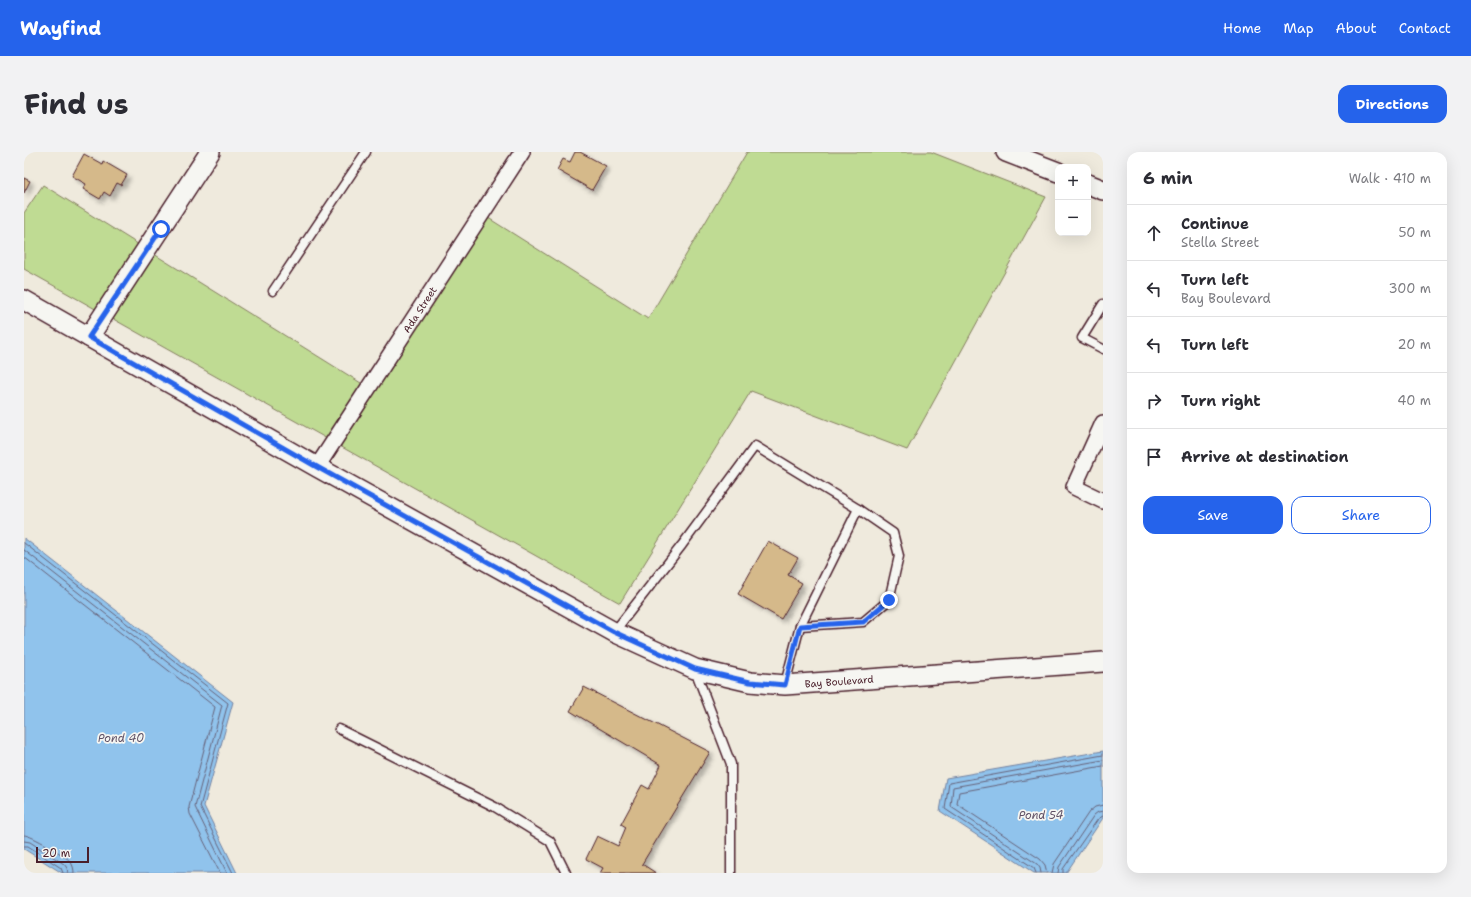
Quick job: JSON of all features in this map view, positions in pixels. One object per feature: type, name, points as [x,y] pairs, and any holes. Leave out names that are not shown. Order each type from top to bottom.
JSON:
[{"type":"street","points":[[89,337],[210,152]]},
{"type":"street","name":"Ada Street","points":[[317,467],[522,152]]},
{"type":"street","points":[[1006,152],[1055,171]]},
{"type":"street","points":[[1091,185],[1103,190]]},
{"type":"street","name":"Bay Boulevard","points":[[24,300],[317,467],[614,632],[695,669],[750,682],[785,685],[1103,662]]},
{"type":"street","points":[[1103,423],[1074,487],[1103,501]]},
{"type":"lane","points":[[273,290],[366,152]]},
{"type":"lane","points":[[1103,304],[1082,338],[1103,349]]},
{"type":"lane","points":[[614,632],[682,545],[756,446],[858,509],[893,533],[899,556],[889,600],[863,622],[800,626]]},
{"type":"lane","points":[[785,685],[800,626],[858,509]]},
{"type":"lane","points":[[695,669],[731,764],[731,873]]},
{"type":"lane","points":[[339,728],[495,807],[550,841],[566,873]]},
{"type":"green space","points":[[747,152],[931,152],[1046,197],[907,450],[751,391],[620,603],[24,269],[24,213],[43,185],[369,388],[482,214],[648,319]]},
{"type":"water","name":"Pond 40","points":[[24,538],[233,702],[204,806],[237,873],[62,873],[24,849]]},
{"type":"water","name":"Pond 54","points":[[1103,751],[1103,818],[1066,873],[1034,873],[940,811],[946,778]]},
{"type":"building","points":[[575,152],[580,152],[606,166],[592,190],[557,170],[563,159],[570,162]]},
{"type":"building","points":[[84,154],[102,164],[103,161],[127,175],[121,185],[117,183],[110,196],[104,192],[100,199],[83,189],[86,184],[72,176]]},
{"type":"building","points":[[24,178],[30,181],[24,193]]},
{"type":"building","points":[[768,541],[798,558],[788,575],[802,583],[781,619],[738,594]]},
{"type":"building","points":[[584,687],[710,752],[642,864],[656,873],[600,873],[603,868],[586,859],[597,836],[618,846],[626,827],[621,824],[642,785],[649,789],[661,765],[570,711]]},
{"type":"route","points":[[161,229],[89,337],[317,467],[614,632],[695,669],[750,682],[785,685],[800,626],[863,622],[889,600]]}]
